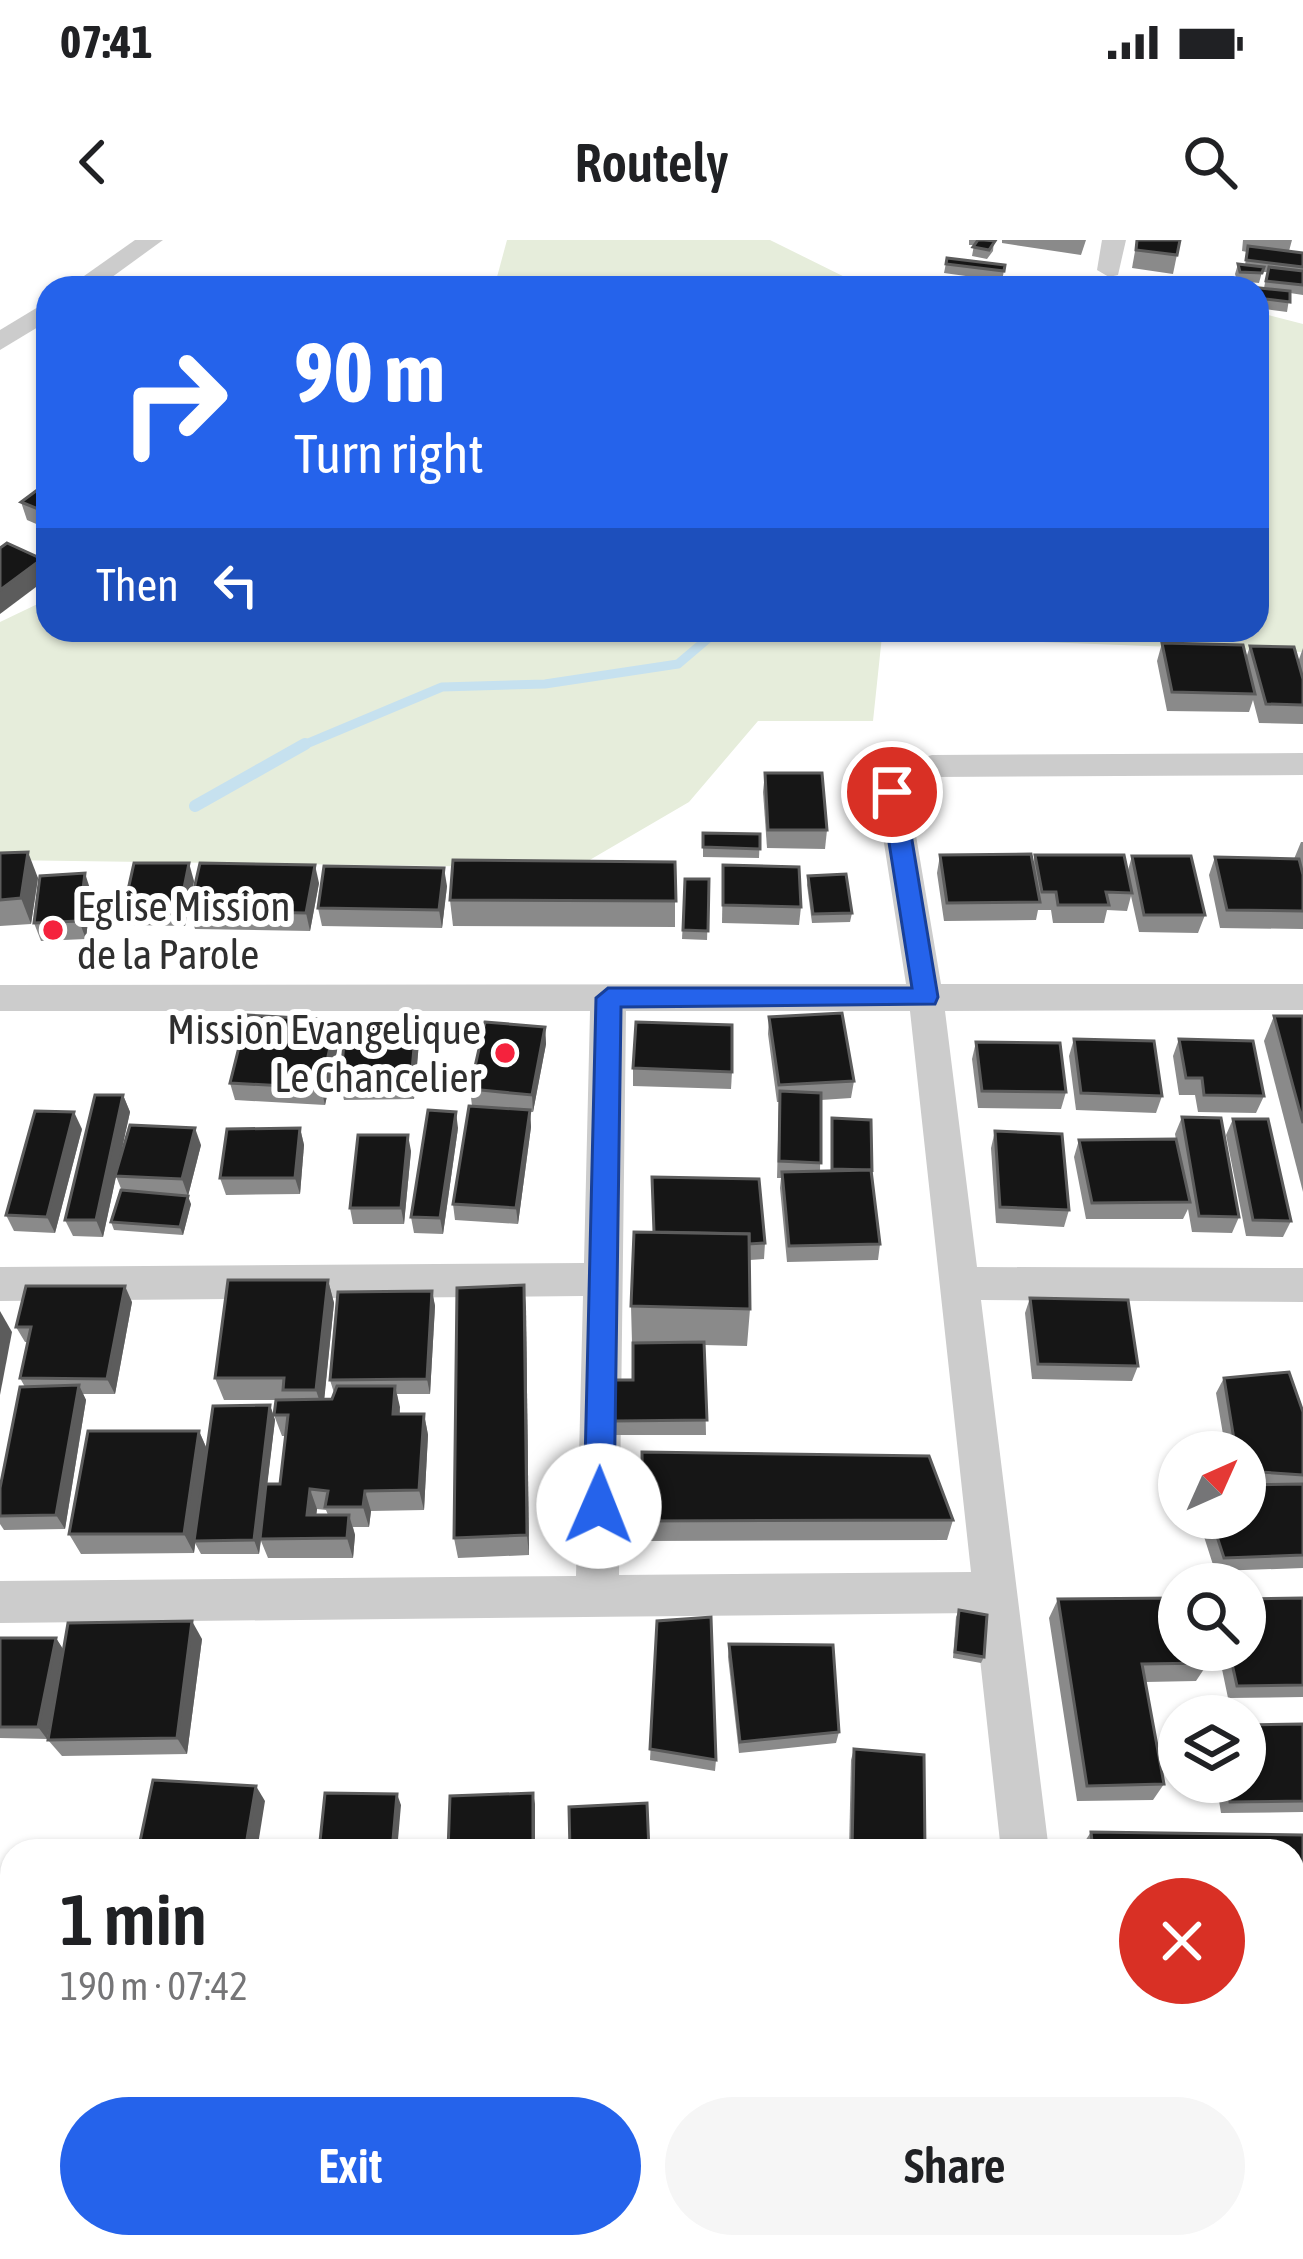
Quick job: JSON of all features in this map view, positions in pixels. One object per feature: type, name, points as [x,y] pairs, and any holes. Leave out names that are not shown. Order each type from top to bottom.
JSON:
[{"type":"street","points":[[98,276],[151,240]]},
{"type":"street","points":[[1109,270],[1114,240]]},
{"type":"street","points":[[0,342],[36,317]]},
{"type":"street","points":[[1024,1839],[926,997],[892,792],[909,773],[932,766],[1303,764]]},
{"type":"street","points":[[0,998],[1303,997]]},
{"type":"street","points":[[597,1597],[608,998]]},
{"type":"street","points":[[0,1284],[603,1279]]},
{"type":"street","points":[[959,1283],[1303,1285]]},
{"type":"street","points":[[0,1602],[995,1592]]},
{"type":"green space","points":[[507,240],[770,240],[843,276],[497,276]]},
{"type":"green space","points":[[1269,315],[1303,324],[1303,652],[1040,642],[1269,642]]},
{"type":"green space","points":[[36,605],[36,642],[881,642],[873,721],[758,721],[689,802],[576,868],[0,860],[0,622]]},
{"type":"building","points":[[978,240],[995,241],[989,250],[973,247]]},
{"type":"building","points":[[1137,240],[1180,240],[1177,255],[1136,250]]},
{"type":"building","points":[[1248,246],[1303,253],[1303,267],[1246,260]]},
{"type":"building","points":[[947,258],[1005,265],[1004,271],[946,264]]},
{"type":"building","points":[[1238,264],[1264,267],[1262,273],[1240,272]]},
{"type":"building","points":[[1269,267],[1303,271],[1303,285],[1269,281]]},
{"type":"building","points":[[1269,289],[1290,291],[1290,302],[1269,299]]},
{"type":"building","points":[[36,491],[36,508],[21,502]]},
{"type":"building","points":[[7,543],[36,556],[36,563],[0,590],[0,548]]},
{"type":"building","points":[[1162,643],[1243,645],[1255,694],[1172,692]]},
{"type":"building","points":[[1250,646],[1294,647],[1303,679],[1303,705],[1266,704]]},
{"type":"building","points":[[765,773],[822,773],[827,830],[768,830]]},
{"type":"building","points":[[703,833],[760,834],[760,849],[703,847]]},
{"type":"building","points":[[28,852],[21,898],[0,900],[0,853]]},
{"type":"building","points":[[1031,854],[1040,902],[947,903],[940,855]]},
{"type":"building","points":[[1035,855],[1124,855],[1132,893],[1106,892],[1109,905],[1058,905],[1056,892],[1042,892]]},
{"type":"building","points":[[1132,856],[1191,856],[1205,915],[1144,915]]},
{"type":"building","points":[[1215,857],[1299,859],[1303,911],[1227,910]]},
{"type":"building","points":[[453,860],[675,862],[676,901],[450,900]]},
{"type":"building","points":[[134,863],[189,863],[180,908],[124,908]]},
{"type":"building","points":[[200,863],[315,865],[306,913],[189,911]]},
{"type":"building","points":[[723,865],[799,867],[801,907],[723,905]]},
{"type":"building","points":[[324,866],[444,868],[439,910],[318,908]]},
{"type":"building","points":[[85,873],[79,921],[34,923],[40,876]]},
{"type":"building","points":[[846,874],[852,913],[813,914],[808,876]]},
{"type":"building","points":[[685,879],[709,879],[708,931],[683,930]]},
{"type":"building","points":[[842,1013],[854,1081],[779,1085],[769,1017]]},
{"type":"building","points":[[247,1015],[336,1020],[321,1088],[230,1083]]},
{"type":"building","points":[[1274,1016],[1303,1016],[1303,1123]]},
{"type":"building","points":[[485,1022],[545,1027],[532,1095],[470,1089]]},
{"type":"building","points":[[636,1022],[732,1025],[732,1072],[633,1068]]},
{"type":"building","points":[[346,1025],[416,1025],[411,1082],[340,1083]]},
{"type":"building","points":[[1074,1039],[1154,1041],[1162,1096],[1081,1093]]},
{"type":"building","points":[[1179,1039],[1253,1041],[1264,1096],[1204,1095],[1202,1078],[1186,1078]]},
{"type":"building","points":[[976,1042],[1060,1043],[1066,1092],[982,1091]]},
{"type":"building","points":[[780,1091],[821,1093],[821,1163],[779,1161]]},
{"type":"building","points":[[95,1095],[123,1095],[96,1220],[65,1220]]},
{"type":"building","points":[[469,1106],[530,1110],[516,1208],[453,1204]]},
{"type":"building","points":[[428,1110],[456,1112],[440,1218],[411,1217]]},
{"type":"building","points":[[35,1111],[74,1112],[47,1217],[6,1215]]},
{"type":"building","points":[[1182,1117],[1221,1118],[1239,1217],[1199,1216]]},
{"type":"building","points":[[832,1118],[871,1120],[872,1172],[832,1169]]},
{"type":"building","points":[[1233,1119],[1268,1119],[1291,1221],[1253,1220]]},
{"type":"building","points":[[130,1125],[195,1128],[182,1179],[115,1176]]},
{"type":"building","points":[[300,1128],[295,1178],[220,1178],[227,1129]]},
{"type":"building","points":[[995,1131],[1062,1134],[1069,1210],[1000,1207]]},
{"type":"building","points":[[358,1135],[408,1135],[401,1208],[350,1208]]},
{"type":"building","points":[[1176,1139],[1190,1202],[1092,1203],[1079,1140]]},
{"type":"building","points":[[871,1170],[880,1244],[789,1246],[782,1172]]},
{"type":"building","points":[[652,1177],[759,1179],[765,1243],[749,1244],[749,1234],[654,1232]]},
{"type":"building","points":[[121,1190],[188,1196],[180,1227],[111,1222]]},
{"type":"building","points":[[634,1232],[749,1234],[750,1309],[631,1306]]},
{"type":"building","points":[[228,1280],[328,1280],[316,1390],[283,1390],[284,1378],[215,1378]]},
{"type":"building","points":[[524,1285],[527,1535],[454,1538],[457,1288]]},
{"type":"building","points":[[26,1286],[125,1286],[107,1379],[20,1378],[31,1327],[16,1327]]},
{"type":"building","points":[[432,1291],[427,1379],[330,1380],[338,1292]]},
{"type":"building","points":[[1030,1298],[1128,1300],[1138,1366],[1038,1364]]},
{"type":"building","points":[[704,1342],[707,1420],[615,1421],[614,1380],[633,1380],[633,1343]]},
{"type":"building","points":[[1289,1372],[1303,1412],[1303,1475],[1266,1472],[1266,1431],[1233,1431],[1224,1378]]},
{"type":"building","points":[[79,1385],[56,1515],[0,1516],[0,1488],[20,1387]]},
{"type":"building","points":[[337,1386],[395,1386],[393,1414],[424,1414],[419,1490],[365,1491],[363,1507],[325,1507],[328,1491],[310,1489],[307,1515],[349,1515],[347,1538],[260,1539],[266,1484],[280,1484],[288,1415],[274,1415],[276,1400],[332,1399]]},
{"type":"building","points":[[270,1405],[254,1540],[194,1541],[213,1406]]},
{"type":"building","points":[[88,1431],[199,1431],[184,1534],[69,1534]]},
{"type":"building","points":[[642,1452],[929,1456],[953,1520],[643,1521]]},
{"type":"building","points":[[1303,1484],[1303,1555],[1224,1558],[1218,1539],[1266,1539],[1266,1485]]},
{"type":"building","points":[[1158,1598],[1158,1664],[1142,1664],[1158,1751],[1158,1784],[1087,1786],[1058,1599]]},
{"type":"building","points":[[1303,1598],[1303,1685],[1237,1686],[1234,1671],[1266,1671],[1266,1599]]},
{"type":"building","points":[[959,1610],[987,1615],[984,1657],[955,1652]]},
{"type":"building","points":[[711,1617],[716,1760],[650,1749],[657,1621]]},
{"type":"building","points":[[192,1621],[177,1738],[48,1740],[68,1623]]},
{"type":"building","points":[[0,1638],[56,1638],[38,1727],[0,1727]]},
{"type":"building","points":[[729,1644],[833,1645],[839,1732],[740,1742]]},
{"type":"building","points":[[1303,1724],[1303,1801],[1266,1802],[1266,1725]]},
{"type":"building","points":[[854,1749],[924,1755],[925,1839],[852,1839]]},
{"type":"building","points":[[153,1780],[256,1786],[247,1839],[141,1839]]},
{"type":"building","points":[[325,1793],[397,1794],[393,1839],[320,1839]]},
{"type":"building","points":[[533,1793],[533,1839],[448,1839],[450,1796]]},
{"type":"building","points":[[647,1803],[648,1839],[570,1839],[569,1807]]},
{"type":"building","points":[[1091,1832],[1303,1835],[1303,1839],[1092,1839]]},
{"type":"waterway","points":[[302,746],[442,687],[545,684],[678,664],[704,642]]},
{"type":"waterway","points":[[195,806],[302,746]]},
{"type":"place","name":"Eglise Mission de la Parole","points":[[53,930]]},
{"type":"place","name":"Mission Evangelique Le Chancelier","points":[[505,1053]]},
{"type":"route","points":[[599,1506],[608,998],[926,997],[892,792]]}]
